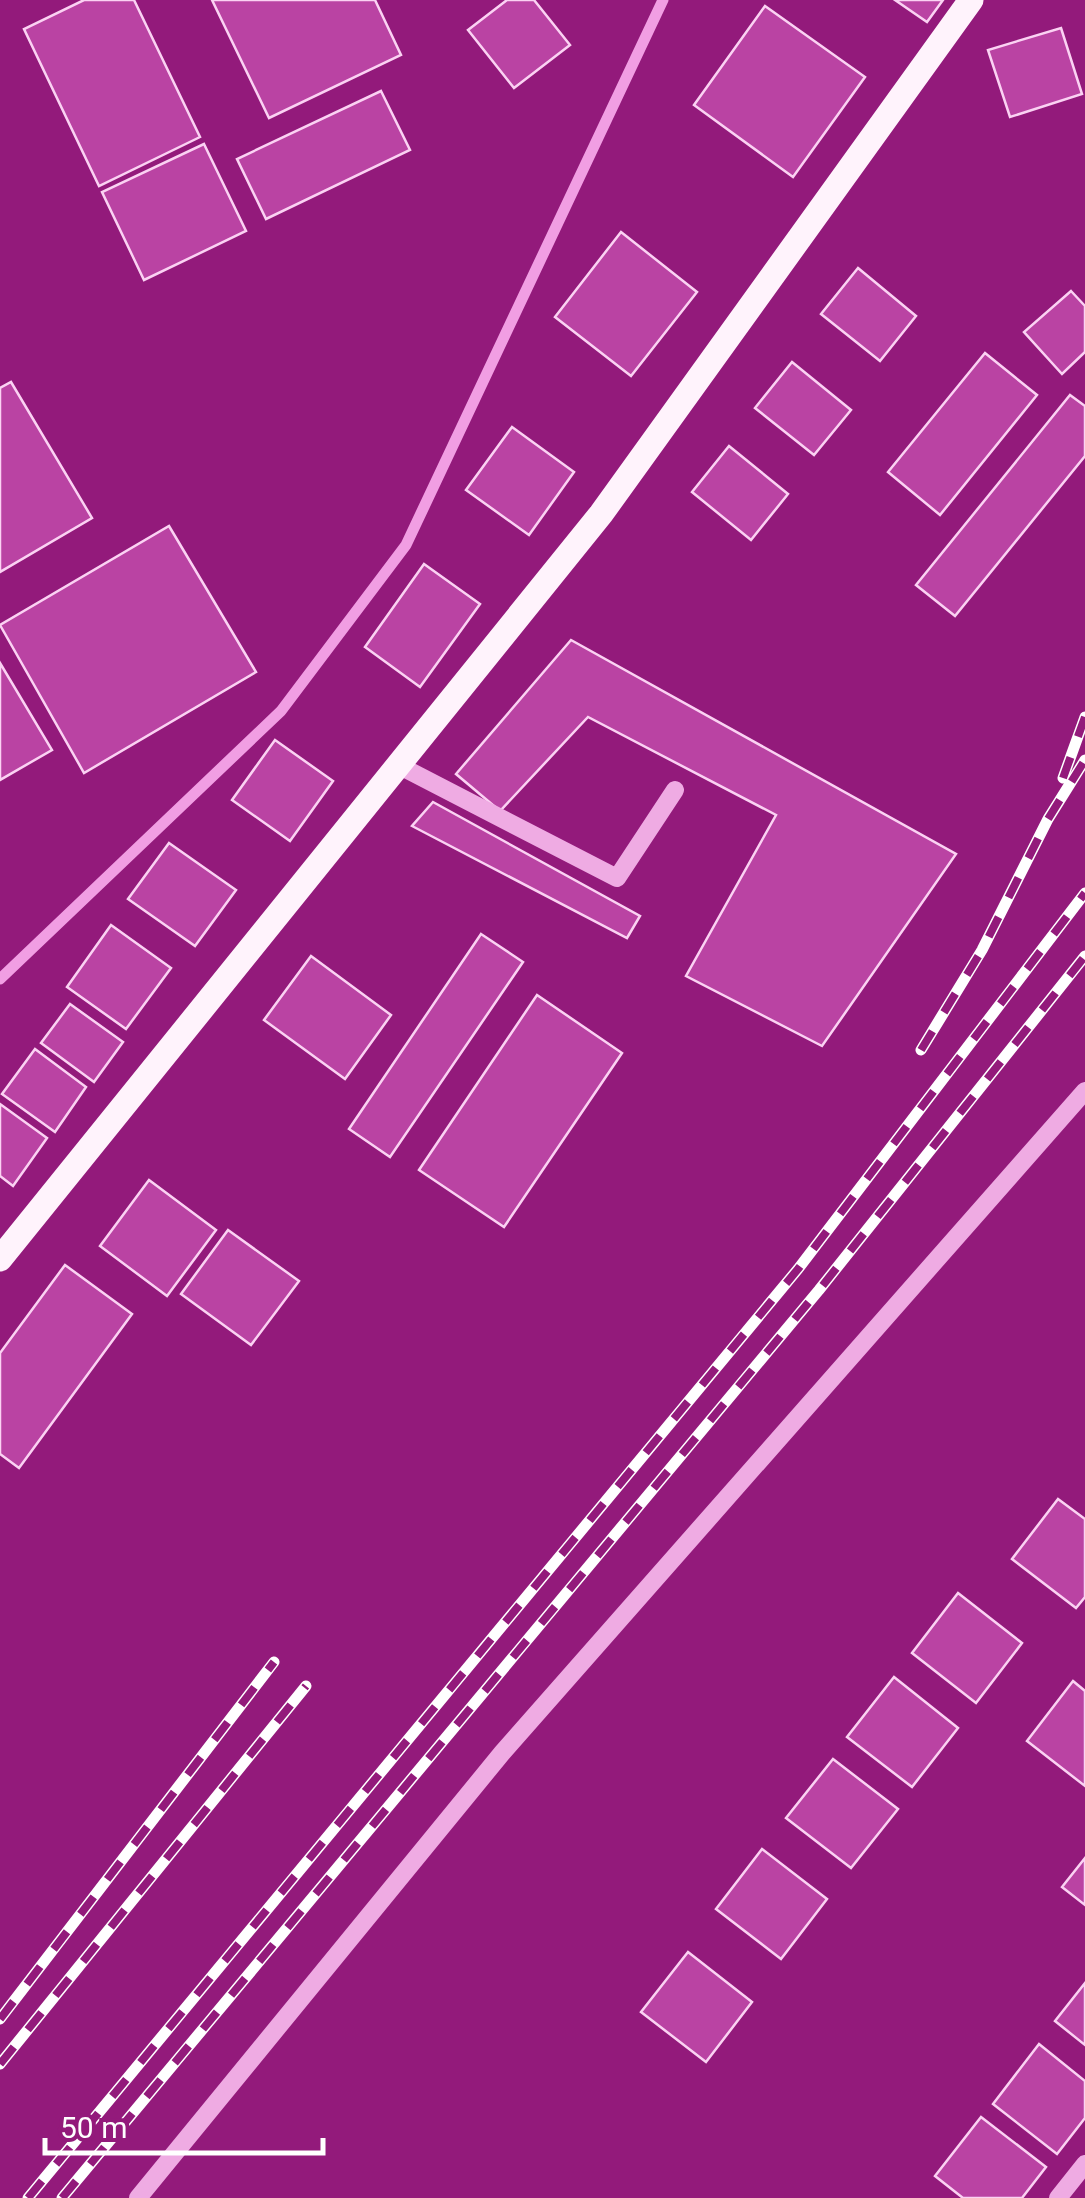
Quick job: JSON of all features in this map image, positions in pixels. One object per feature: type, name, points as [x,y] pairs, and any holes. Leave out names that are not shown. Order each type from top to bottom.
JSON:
[{"type":"main road","points":[[0,1259],[601,514],[971,0]]},
{"type":"street","points":[[398,766],[616,878],[675,790]]},
{"type":"street","points":[[138,2198],[502,1754],[1085,1091]]},
{"type":"street","points":[[1058,2198],[1085,2164]]},
{"type":"building","points":[[84,0],[134,0],[200,137],[99,186],[24,29]]},
{"type":"building","points":[[212,0],[375,0],[401,55],[269,118]]},
{"type":"building","points":[[507,0],[534,0],[570,45],[514,88],[468,30]]},
{"type":"building","points":[[895,0],[943,0],[927,22]]},
{"type":"building","points":[[765,6],[865,77],[793,177],[694,105]]},
{"type":"building","points":[[1061,28],[1082,94],[1010,117],[988,50]]},
{"type":"building","points":[[381,91],[410,150],[266,219],[237,159]]},
{"type":"building","points":[[204,144],[246,231],[144,280],[102,192]]},
{"type":"building","points":[[621,232],[697,292],[631,376],[555,317]]},
{"type":"building","points":[[858,268],[916,316],[880,361],[821,314]]},
{"type":"building","points":[[1071,291],[1085,306],[1085,352],[1062,374],[1024,332]]},
{"type":"building","points":[[985,353],[1037,395],[940,515],[888,472]]},
{"type":"building","points":[[792,362],[851,410],[814,455],[755,408]]},
{"type":"building","points":[[11,382],[92,518],[0,572],[0,388]]},
{"type":"building","points":[[1070,395],[1085,406],[1085,456],[955,616],[916,585]]},
{"type":"building","points":[[512,427],[574,472],[529,535],[466,490]]},
{"type":"building","points":[[729,446],[788,494],[751,540],[692,492]]},
{"type":"building","points":[[169,526],[256,672],[84,773],[0,625]]},
{"type":"building","points":[[424,564],[480,604],[420,687],[365,647]]},
{"type":"building","points":[[571,640],[956,854],[822,1046],[686,976],[776,815],[588,717],[500,811],[456,774]]},
{"type":"building","points":[[0,663],[52,750],[0,780]]},
{"type":"building","points":[[275,740],[333,781],[290,841],[232,800]]},
{"type":"building","points":[[433,802],[640,916],[627,938],[412,826]]},
{"type":"building","points":[[169,843],[236,890],[195,946],[128,899]]},
{"type":"building","points":[[111,925],[171,968],[126,1029],[67,987]]},
{"type":"building","points":[[481,934],[523,962],[390,1157],[349,1129]]},
{"type":"building","points":[[311,956],[391,1015],[345,1079],[264,1020]]},
{"type":"building","points":[[537,995],[622,1053],[504,1227],[419,1170]]},
{"type":"building","points":[[70,1004],[123,1042],[94,1082],[41,1043]]},
{"type":"building","points":[[35,1049],[86,1087],[55,1132],[2,1094]]},
{"type":"building","points":[[0,1104],[47,1138],[13,1186],[0,1176]]},
{"type":"building","points":[[149,1180],[216,1230],[167,1296],[100,1246]]},
{"type":"building","points":[[228,1230],[299,1281],[251,1345],[181,1294]]},
{"type":"building","points":[[65,1265],[132,1314],[19,1468],[0,1454],[0,1353]]},
{"type":"building","points":[[1058,1499],[1085,1519],[1085,1597],[1076,1608],[1012,1559]]},
{"type":"building","points":[[958,1593],[1022,1643],[976,1703],[912,1653]]},
{"type":"building","points":[[894,1677],[958,1728],[912,1787],[847,1737]]},
{"type":"building","points":[[1073,1681],[1085,1691],[1085,1786],[1027,1741]]},
{"type":"building","points":[[833,1759],[898,1809],[851,1868],[786,1818]]},
{"type":"building","points":[[762,1849],[827,1899],[781,1959],[716,1909]]},
{"type":"building","points":[[1085,1858],[1085,1905],[1062,1887]]},
{"type":"building","points":[[688,1952],[752,2002],[706,2062],[641,2012]]},
{"type":"building","points":[[1085,1983],[1085,2045],[1055,2021]]},
{"type":"building","points":[[1039,2044],[1085,2081],[1085,2118],[1057,2154],[993,2104]]},
{"type":"building","points":[[981,2117],[1046,2167],[1022,2198],[963,2198],[935,2176]]},
{"type":"waterway","points":[[0,979],[281,711],[406,545],[663,0]]},
{"type":"railway","points":[[1063,778],[1085,717]]},
{"type":"railway","points":[[921,1050],[982,950],[1048,819],[1085,760]]},
{"type":"railway","points":[[28,2198],[798,1269],[1085,893]]},
{"type":"railway","points":[[62,2198],[819,1290],[1085,956]]},
{"type":"railway","points":[[0,2019],[274,1662]]},
{"type":"railway","points":[[0,2064],[306,1686]]}]
